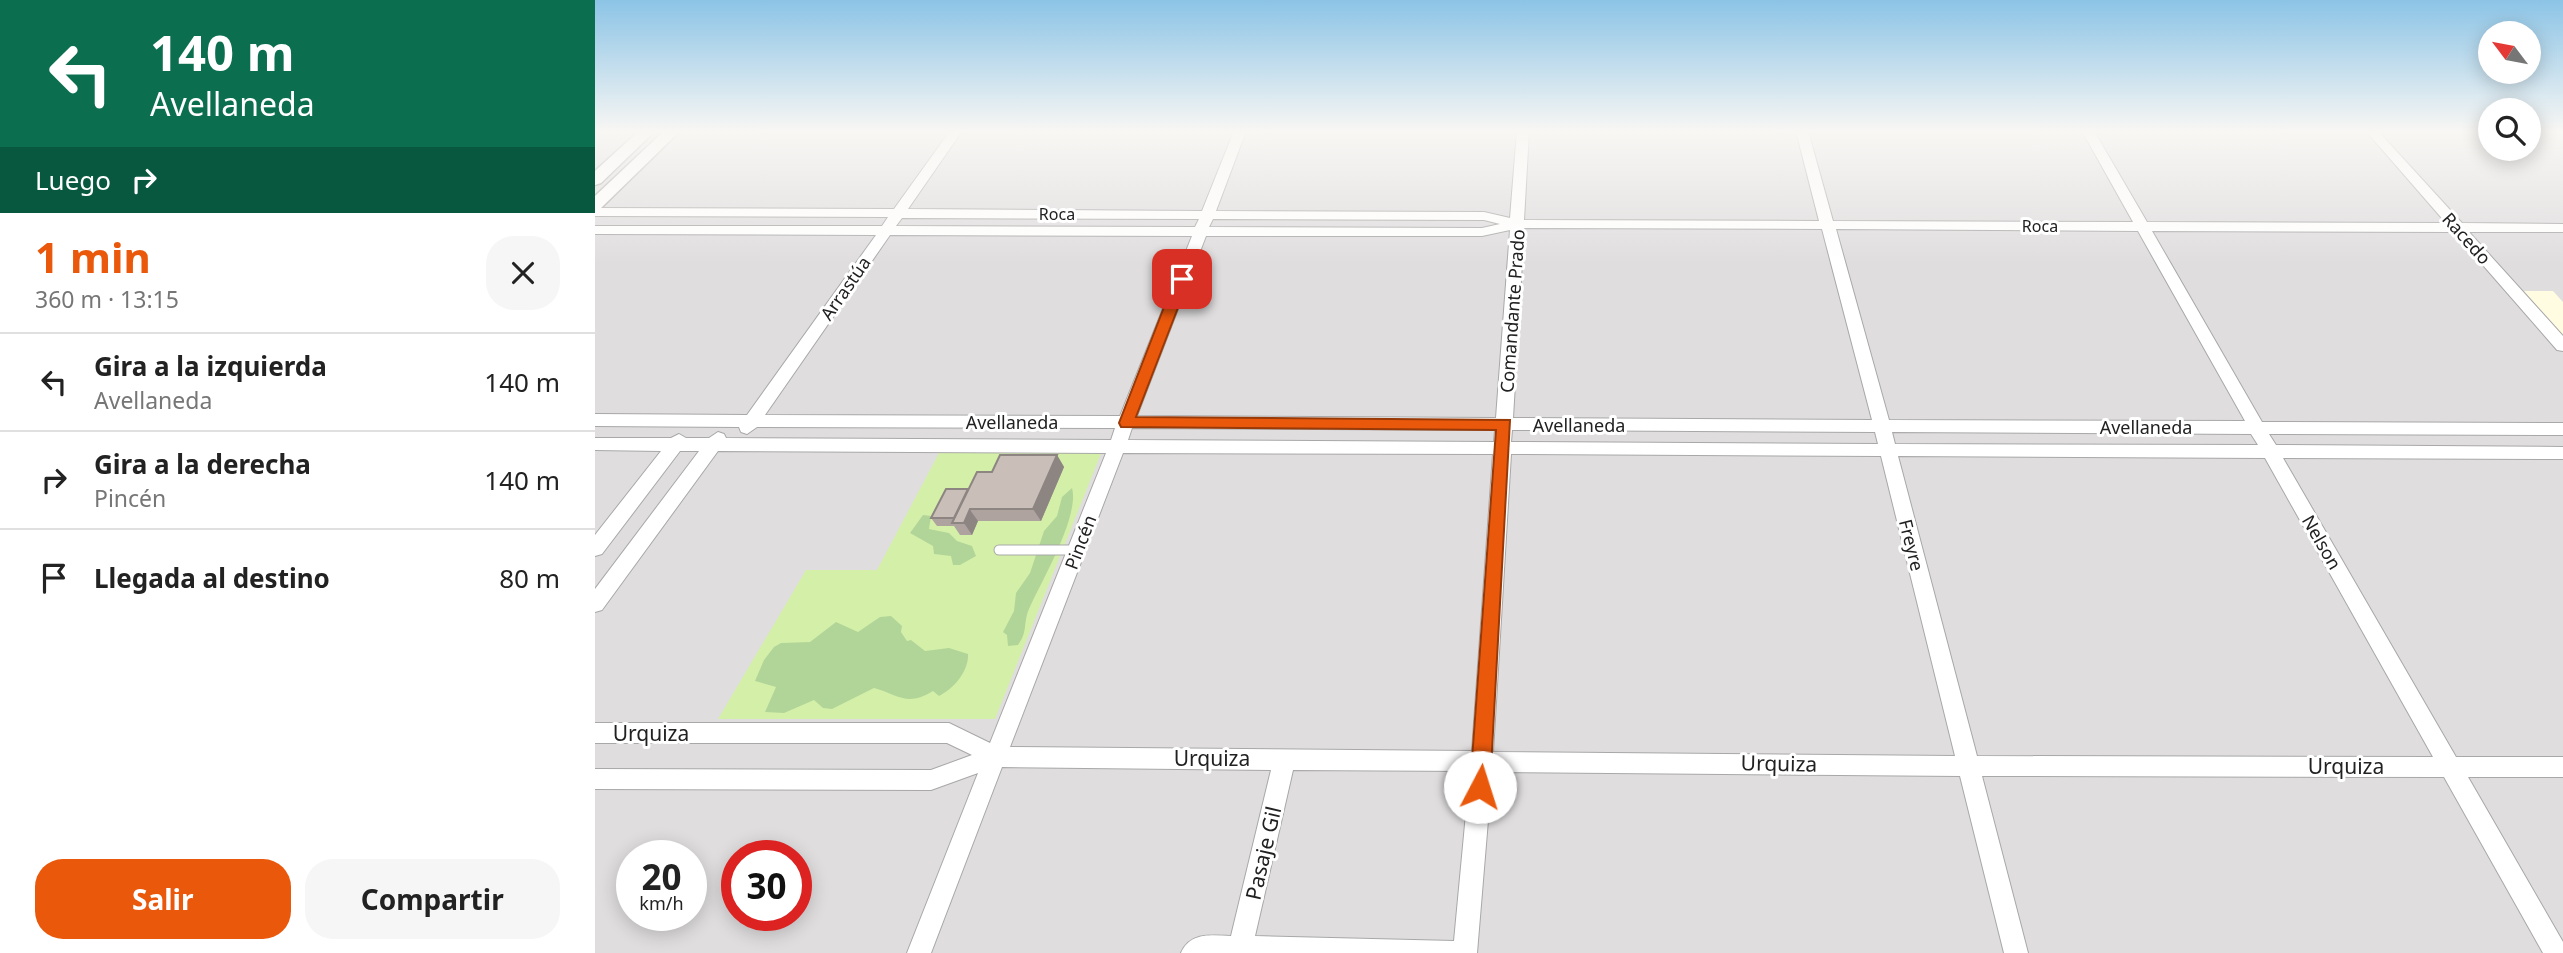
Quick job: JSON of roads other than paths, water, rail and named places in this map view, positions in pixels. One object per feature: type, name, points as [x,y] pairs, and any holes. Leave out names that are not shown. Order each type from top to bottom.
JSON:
[{"type":"street","points":[[595,205],[626,175]]},
{"type":"street","name":"Arrastúa","points":[[735,445],[925,175]]},
{"type":"street","name":"Pincén","points":[[919,953],[1223,175]]},
{"type":"street","name":"Comandante Prado","points":[[1465,953],[1482,760],[1520,175]]},
{"type":"street","name":"Freyre","points":[[1815,175],[1882,426],[2016,953]]},
{"type":"street","name":"Nelson","points":[[2113,175],[2556,953]]},
{"type":"street","name":"Racedo","points":[[2411,175],[2563,346]]},
{"type":"street","name":"Roca","points":[[595,212],[898,214],[1482,232],[1517,224],[2563,228]]},
{"type":"street","name":"Roca","points":[[595,230],[886,230],[1204,223]]},
{"type":"street","name":"Avellaneda","points":[[595,420],[2563,429]]},
{"type":"street","points":[[595,549],[694,421]]},
{"type":"street","points":[[595,604],[731,421]]},
{"type":"street","name":"Avellaneda","points":[[595,444],[2563,453]]},
{"type":"street","name":"Urquiza","points":[[595,733],[949,733],[996,757]]},
{"type":"street","name":"Urquiza","points":[[595,779],[931,780],[996,757],[1968,766],[2563,767]]},
{"type":"street","name":"Pasaje Gil","points":[[1240,948],[1285,758]]},
{"type":"street","points":[[1193,953],[1202,947],[1465,953]]},
{"type":"lane","points":[[999,550],[1076,550]]}]
